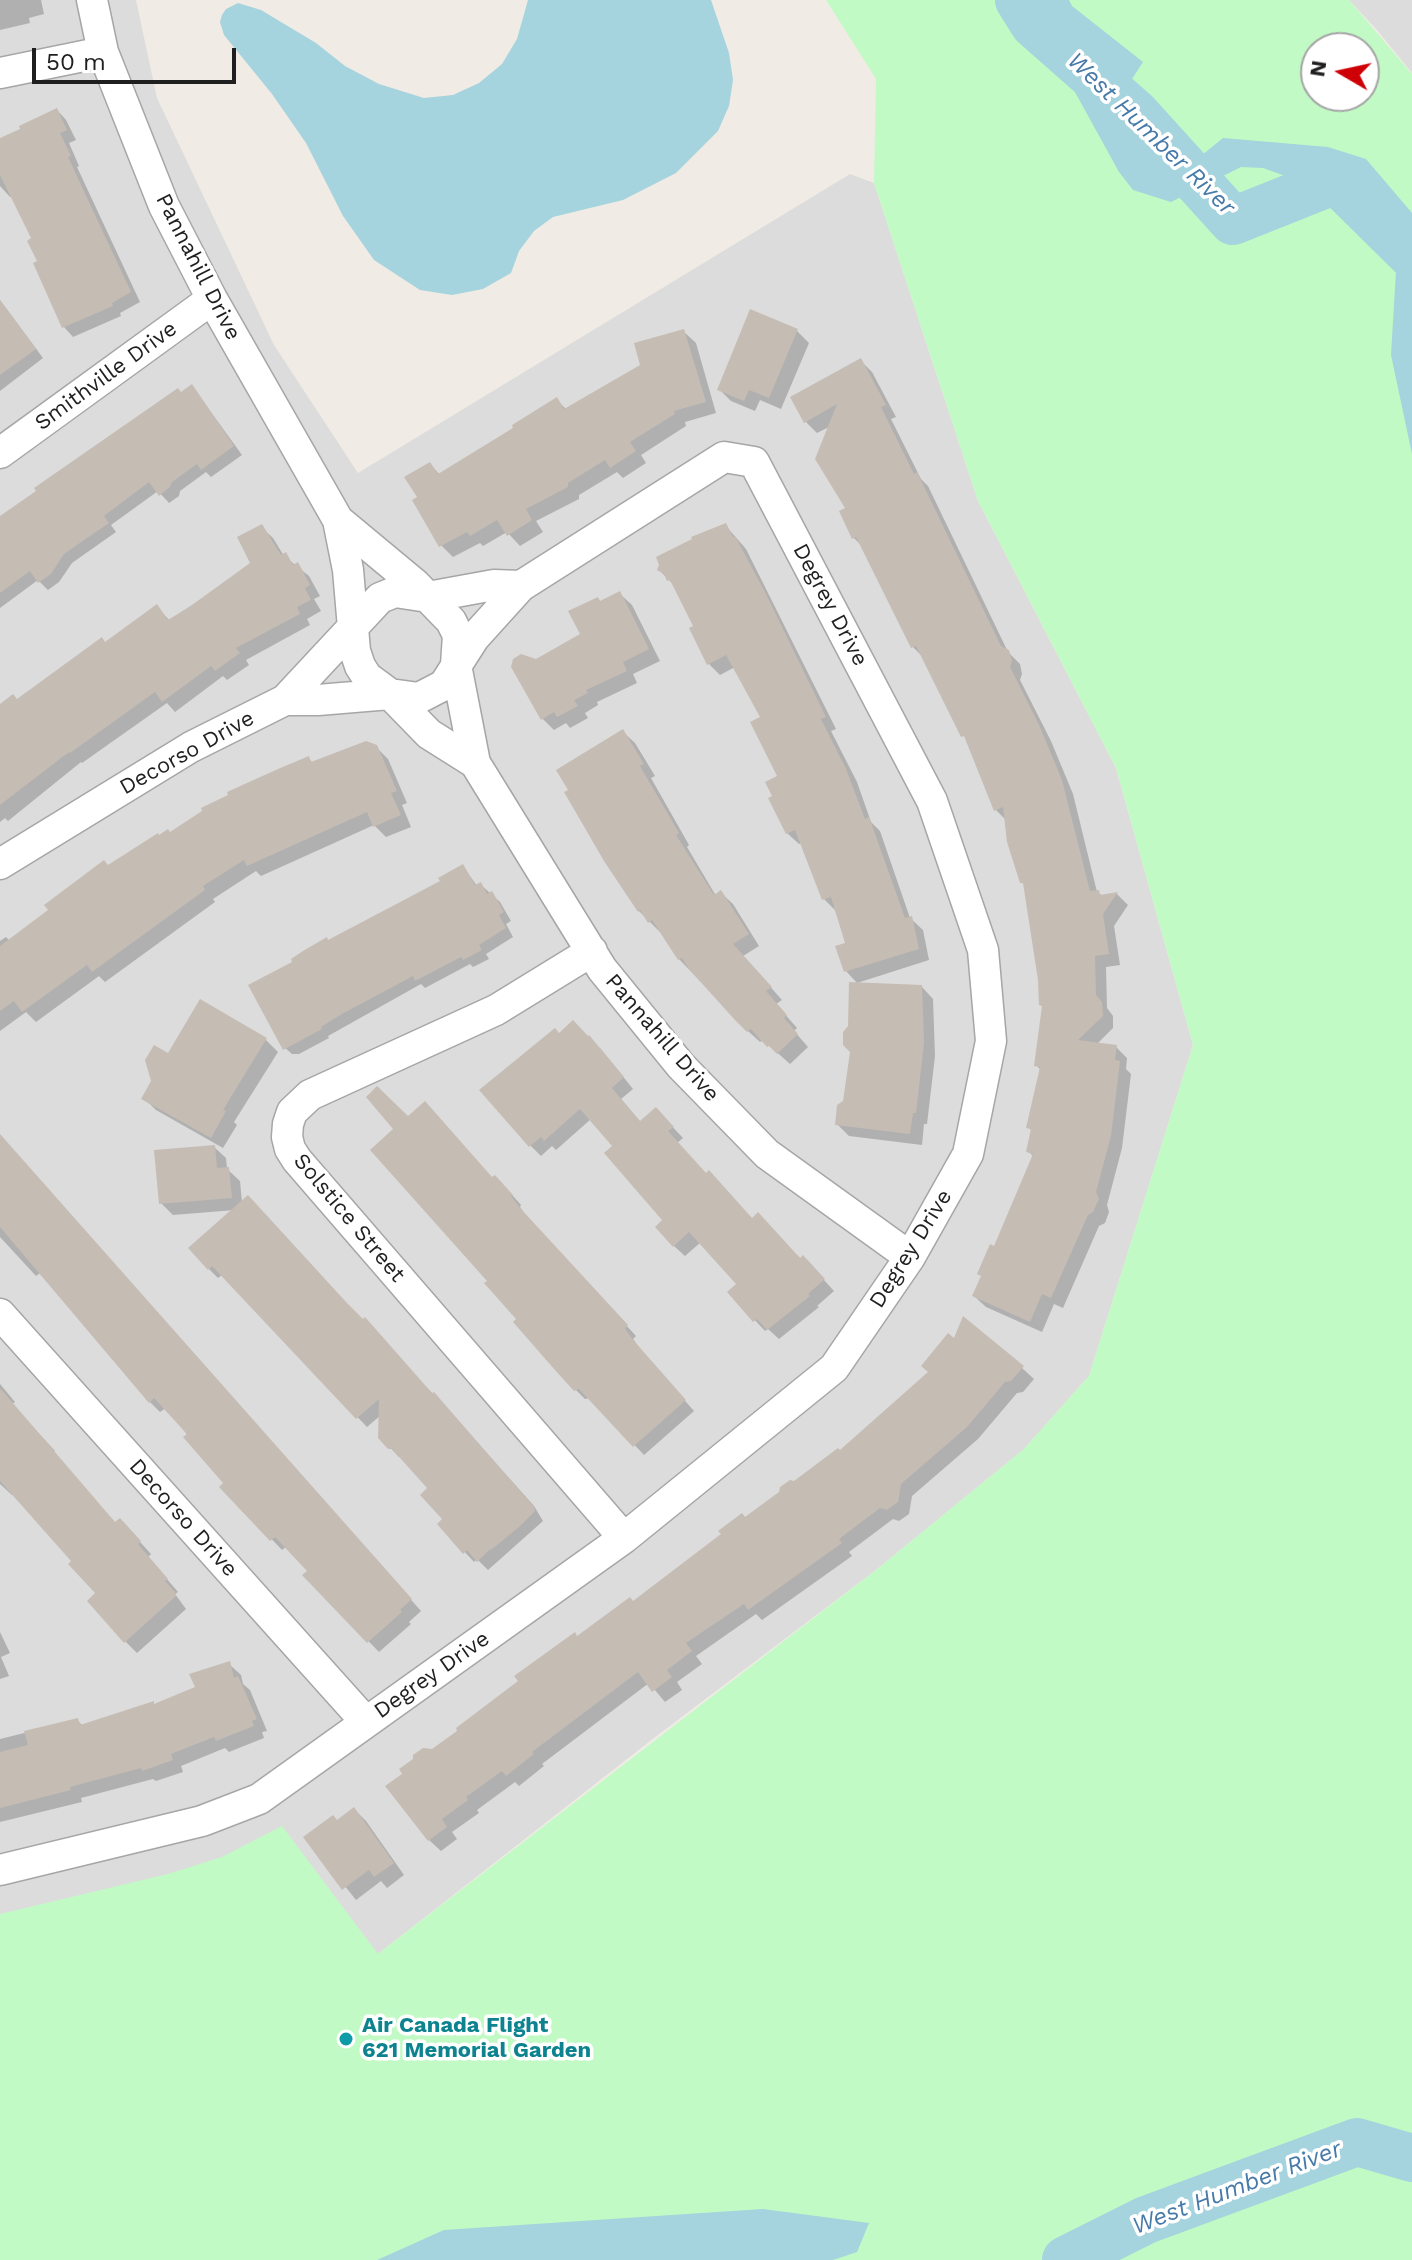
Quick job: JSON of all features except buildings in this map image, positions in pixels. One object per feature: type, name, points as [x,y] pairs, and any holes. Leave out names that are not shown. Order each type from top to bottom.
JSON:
[{"type":"street","name":"Pannahill Drive","points":[[92,0],[103,52],[164,206],[212,299],[338,520],[348,570],[355,651],[360,666],[367,677],[390,694],[429,734],[475,763]]},
{"type":"street","points":[[0,73],[103,52]]},
{"type":"street","name":"Smithville Drive","points":[[0,453],[212,299]]},
{"type":"street","name":"Degrey Drive","points":[[0,1870],[202,1821],[259,1799],[624,1538],[834,1368],[910,1257],[968,1154],[991,1041],[983,950],[932,801],[754,462],[724,457],[521,586],[481,629],[456,665]]},
{"type":"street","name":"Pannahill Drive","points":[[338,520],[428,597],[451,621],[458,635],[456,665],[475,763],[602,969],[681,1066],[767,1154],[910,1257]]},
{"type":"street","points":[[285,700],[380,598],[395,592],[428,597],[494,585],[521,586]]},
{"type":"street","points":[[390,694],[419,698],[444,685],[456,665]]},
{"type":"street","name":"Decorso Drive","points":[[0,864],[191,747],[285,700],[390,694]]},
{"type":"street","name":"Solstice Street","points":[[592,951],[496,1010],[310,1095],[292,1112],[287,1137],[297,1160],[624,1538]]},
{"type":"street","name":"Decorso Drive","points":[[0,1314],[366,1722]]},
{"type":"shaded area","points":[[0,0],[136,0],[157,98],[274,345],[358,473],[850,174],[874,183],[978,501],[1116,768],[1193,1045],[1089,1376],[1024,1449],[876,1570],[654,1738],[378,1954],[0,2046]]},
{"type":"shaded area","points":[[1349,0],[1412,0],[1412,73],[1380,32]]},
{"type":"green space","points":[[826,0],[1349,0],[1376,32],[1300,32],[1300,112],[1380,112],[1380,36],[1412,74],[1412,2260],[0,2260],[0,1914],[168,1874],[222,1857],[282,1826],[378,1954],[876,1570],[1024,1449],[1089,1376],[1193,1045],[1116,768],[978,501],[874,183],[876,79]]},
{"type":"water","points":[[528,0],[711,0],[729,53],[733,80],[729,106],[718,131],[676,173],[623,200],[553,217],[534,231],[519,251],[511,273],[483,289],[452,295],[420,290],[374,260],[343,216],[306,143],[272,94],[224,35],[220,22],[222,15],[238,3],[261,10],[316,43],[345,66],[379,84],[424,98],[453,95],[479,83],[502,64],[517,39]]},
{"type":"water","points":[[1004,0],[1069,0],[1072,6],[1143,62],[1119,99],[1125,136],[1157,162],[1185,169],[1223,138],[1328,147],[1366,159],[1412,213],[1412,454],[1391,355],[1396,271],[1371,217],[1330,192],[1263,168],[1241,167],[1171,202],[1133,190],[1119,172],[1048,43]]},
{"type":"water","points":[[763,2209],[869,2223],[857,2252],[833,2260],[377,2260],[444,2230]]},
{"type":"waterway","name":"West Humber River","points":[[1019,0],[1034,24],[1136,114],[1233,221],[1336,180],[1412,255]]},
{"type":"waterway","name":"West Humber River","points":[[1066,2260],[1146,2220],[1357,2142],[1412,2158]]},
{"type":"waterway","points":[[1077,2260],[1134,2218],[1243,2165],[1327,2148],[1412,2159]]},
{"type":"place","name":"Air Canada Flight 621 Memorial Garden","points":[[346,2039]]}]
